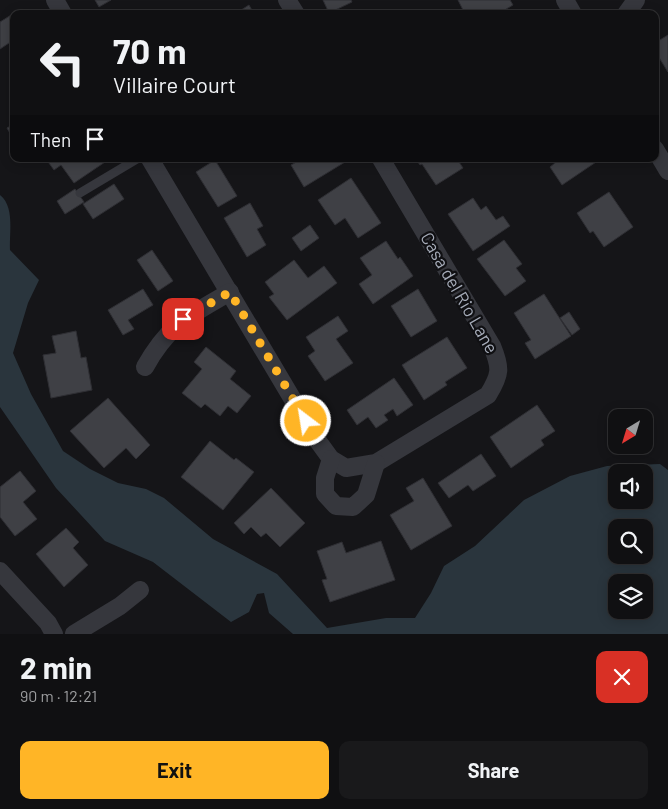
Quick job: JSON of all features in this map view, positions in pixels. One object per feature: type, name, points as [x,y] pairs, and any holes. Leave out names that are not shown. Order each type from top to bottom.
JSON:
[{"type":"street","points":[[659,156],[668,171]]},
{"type":"street","points":[[152,162],[315,437],[331,459],[346,468],[376,463],[366,495],[353,507],[336,506],[325,494],[325,478],[331,459]]},
{"type":"street","name":"Casa del Rio Lane","points":[[376,463],[488,395],[497,380],[499,362],[492,346],[383,162]]},
{"type":"street","points":[[145,366],[155,349],[178,324],[230,292]]},
{"type":"street","points":[[0,571],[48,623],[54,634]]},
{"type":"street","points":[[74,634],[120,606],[140,590]]},
{"type":"lane","points":[[80,193],[132,162]]},
{"type":"shaded area","points":[[0,195],[8,206],[10,250],[39,280],[28,303],[13,353],[31,394],[63,451],[90,469],[118,483],[146,489],[164,498],[213,539],[277,574],[327,628],[386,618],[415,618],[431,593],[444,566],[475,546],[524,500],[570,476],[608,466],[608,509],[653,509],[653,464],[660,464],[668,470],[668,634],[293,634],[269,613],[264,593],[257,594],[249,612],[231,622],[153,562],[105,541],[56,488],[0,407]]},
{"type":"building","points":[[95,0],[111,0],[99,7]]},
{"type":"building","points":[[323,0],[351,0],[352,2],[335,10],[328,10]]},
{"type":"building","points":[[458,0],[510,0],[513,5],[505,10],[463,10]]},
{"type":"building","points":[[249,5],[252,10],[241,10]]},
{"type":"building","points":[[10,16],[10,44],[9,43],[0,49],[0,22]]},
{"type":"building","points":[[668,35],[668,72],[659,57],[659,41]]},
{"type":"building","points":[[48,162],[105,162],[74,183],[61,165],[54,170]]},
{"type":"building","points":[[212,162],[216,162],[237,196],[218,207],[196,172]]},
{"type":"building","points":[[296,162],[345,162],[304,187],[291,165]]},
{"type":"building","points":[[418,162],[459,162],[463,168],[436,185],[422,164],[420,165]]},
{"type":"building","points":[[556,162],[596,162],[562,185],[550,167]]},
{"type":"building","points":[[351,178],[381,223],[358,238],[345,218],[335,225],[318,200]]},
{"type":"building","points":[[114,184],[124,199],[93,219],[83,204]]},
{"type":"building","points":[[75,189],[84,202],[65,214],[57,201]]},
{"type":"building","points":[[609,192],[633,227],[604,247],[593,231],[590,233],[577,213]]},
{"type":"building","points":[[473,198],[481,210],[486,206],[496,220],[503,216],[510,226],[473,251],[448,214]]},
{"type":"building","points":[[250,203],[263,226],[257,229],[266,245],[247,257],[224,218]]},
{"type":"building","points":[[310,225],[319,238],[301,251],[292,238]]},
{"type":"building","points":[[504,240],[522,264],[516,268],[526,281],[505,296],[477,259]]},
{"type":"building","points":[[386,241],[413,276],[373,304],[359,284],[372,275],[360,258]]},
{"type":"building","points":[[152,250],[173,281],[158,291],[137,260]]},
{"type":"building","points":[[294,260],[308,278],[324,266],[337,283],[287,320],[269,297],[274,294],[265,282]]},
{"type":"building","points":[[143,289],[153,305],[128,320],[134,329],[123,335],[108,310]]},
{"type":"building","points":[[418,289],[437,321],[411,337],[391,306]]},
{"type":"building","points":[[544,294],[571,336],[535,359],[525,343],[531,340],[514,313]]},
{"type":"building","points":[[569,312],[580,329],[572,335],[560,318]]},
{"type":"building","points":[[338,316],[348,331],[336,339],[353,363],[325,381],[308,356],[315,351],[306,337]]},
{"type":"building","points":[[76,331],[81,358],[86,357],[92,390],[51,398],[43,355],[56,353],[52,336]]},
{"type":"building","points":[[447,337],[467,368],[445,382],[447,385],[424,400],[402,365]]},
{"type":"building","points":[[206,347],[236,371],[230,379],[251,396],[237,413],[228,406],[220,416],[205,404],[201,408],[182,393],[202,369],[194,362]]},
{"type":"building","points":[[394,378],[413,405],[397,416],[393,409],[384,415],[388,420],[376,428],[368,417],[357,425],[347,410]]},
{"type":"building","points":[[108,398],[150,445],[136,459],[126,448],[104,468],[70,431]]},
{"type":"building","points":[[537,405],[555,431],[541,440],[544,445],[511,468],[490,437]]},
{"type":"building","points":[[210,441],[234,460],[236,458],[254,472],[223,510],[181,477]]},
{"type":"building","points":[[481,454],[496,476],[473,491],[468,485],[449,498],[438,483]]},
{"type":"building","points":[[20,471],[36,491],[23,502],[37,519],[15,536],[0,517],[0,487]]},
{"type":"building","points":[[423,478],[452,526],[411,550],[390,515],[414,501],[406,488]]},
{"type":"building","points":[[271,488],[305,523],[280,547],[266,533],[261,537],[251,527],[244,534],[234,523]]},
{"type":"building","points":[[66,528],[79,542],[73,548],[88,565],[64,587],[36,554]]},
{"type":"building","points":[[381,541],[395,580],[330,602],[322,580],[327,579],[317,551],[342,542],[346,553]]},
{"type":"route","points":[[183,319],[230,292],[306,421]]}]
